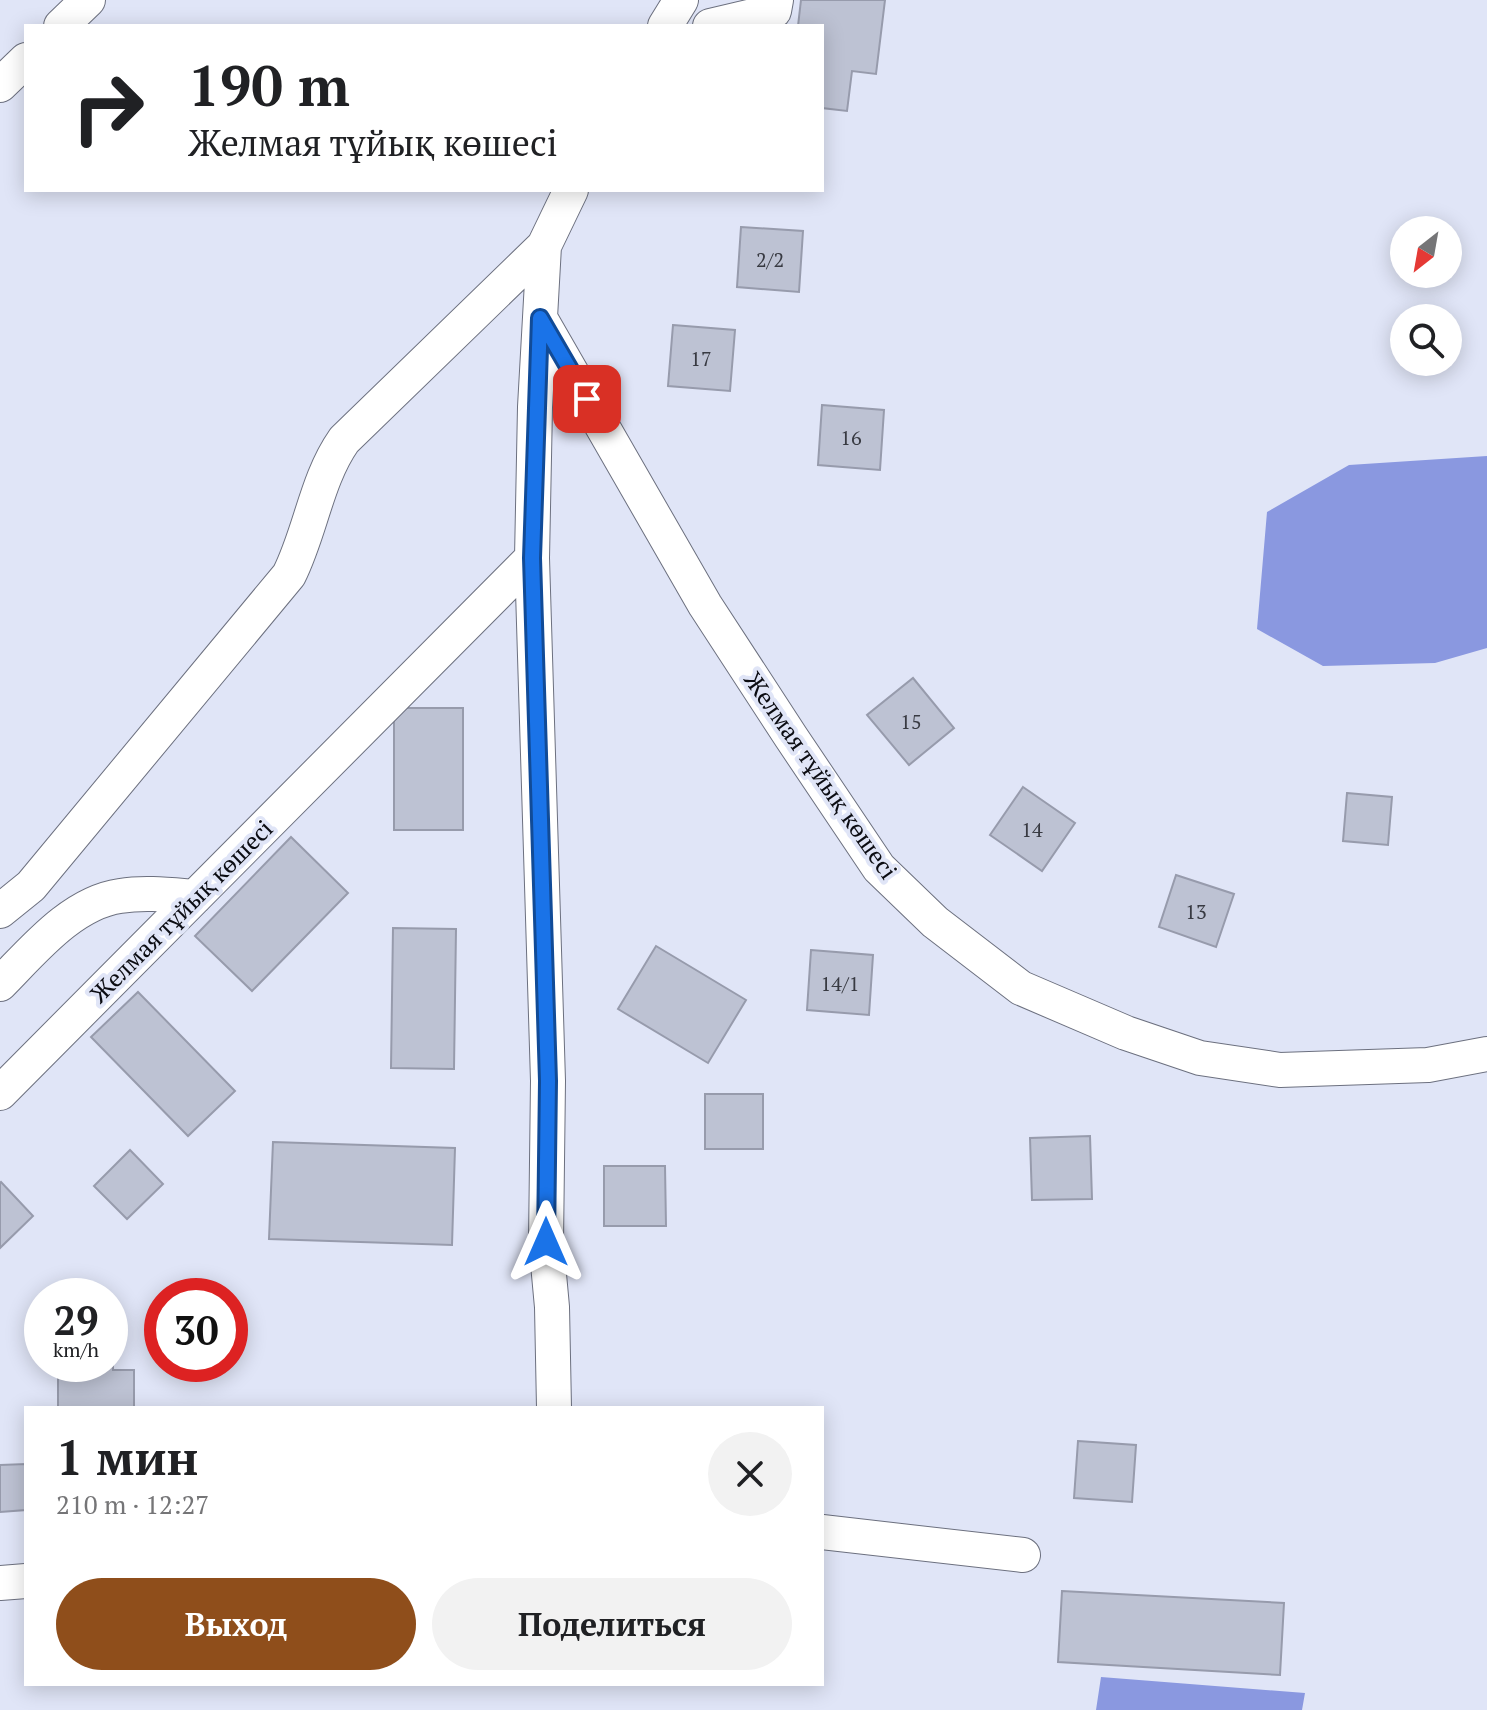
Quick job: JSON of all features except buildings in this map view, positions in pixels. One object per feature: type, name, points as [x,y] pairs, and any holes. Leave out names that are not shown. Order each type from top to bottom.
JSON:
[{"type":"street","points":[[63,24],[88,0]]},
{"type":"street","points":[[666,24],[681,0]]},
{"type":"street","points":[[719,24],[774,11],[776,0]]},
{"type":"street","points":[[0,85],[24,62]]},
{"type":"street","points":[[0,911],[31,886],[289,575],[301,552],[329,461],[344,440],[544,246],[570,192]]},
{"type":"street","points":[[544,246],[532,558],[548,1081],[546,1242],[554,1406]]},
{"type":"street","name":"Желмая тұйық көшесі","points":[[540,318],[705,605],[791,737],[879,868],[935,922],[1021,988],[1126,1033],[1200,1058],[1280,1070],[1428,1065],[1487,1054]]},
{"type":"street","name":"Желмая тұйық көшесі","points":[[0,1093],[532,558]]},
{"type":"street","points":[[0,984],[68,919],[95,904],[116,896],[153,894],[195,897]]},
{"type":"street","points":[[824,1532],[1023,1555]]},
{"type":"street","points":[[0,1583],[24,1581]]},
{"type":"water","points":[[1487,456],[1487,648],[1435,663],[1323,666],[1257,629],[1267,512],[1349,465]]},
{"type":"water","points":[[1101,1677],[1305,1693],[1302,1710],[1096,1710]]},
{"type":"route","points":[[546,1242],[548,1081],[532,558],[540,318],[587,399]]}]
